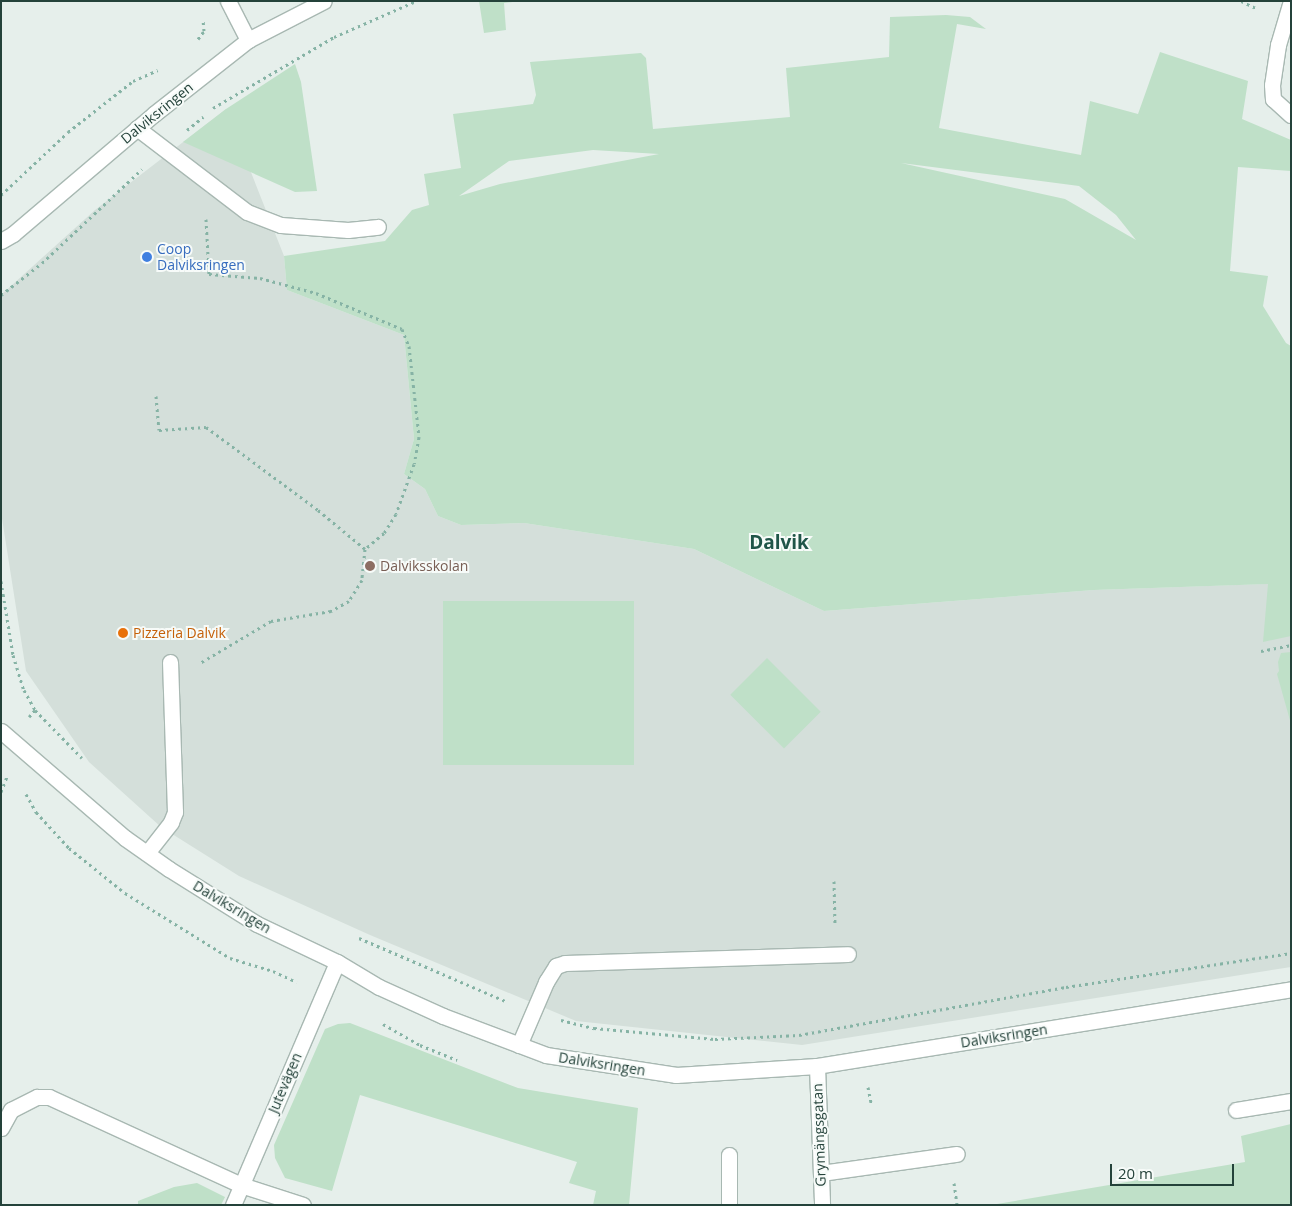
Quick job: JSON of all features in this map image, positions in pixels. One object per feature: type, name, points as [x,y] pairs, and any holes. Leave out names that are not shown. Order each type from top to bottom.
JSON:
[{"type":"street","points":[[228,1],[248,40]]},
{"type":"street","name":"Dalviksringen","points":[[1,241],[13,234],[138,128],[248,40],[324,1]]},
{"type":"street","points":[[1291,1],[1278,45],[1272,85],[1273,99],[1291,115]]},
{"type":"street","points":[[138,128],[247,212],[281,225],[348,230],[378,227]]},
{"type":"street","points":[[146,853],[171,822],[175,812],[170,668]]},
{"type":"street","name":"Dalviksringen","points":[[6,735],[75,796],[146,853],[257,924],[336,962],[388,991],[443,1016],[546,1055],[676,1076],[817,1066],[1291,989]]},
{"type":"street","points":[[519,1045],[546,982],[556,966],[565,962],[848,954]]},
{"type":"street","name":"Jutevägen","points":[[233,1205],[336,962]]},
{"type":"street","name":"Grymängsgatan","points":[[817,1066],[822,1205]]},
{"type":"street","points":[[1,1128],[11,1110],[37,1097],[49,1097],[241,1185],[303,1205]]},
{"type":"street","points":[[1236,1110],[1291,1101]]},
{"type":"street","points":[[821,1174],[957,1154]]},
{"type":"street","points":[[728,1205],[729,1155]]},
{"type":"path","points":[[212,109],[334,37],[416,1]]},
{"type":"path","points":[[196,42],[204,31],[202,14]]},
{"type":"path","points":[[1,196],[68,132],[133,81],[162,68]]},
{"type":"path","points":[[1,295],[42,263],[123,184],[205,115]]},
{"type":"path","points":[[170,668],[207,661],[271,620],[331,611],[349,601],[362,580],[365,549],[384,533],[396,514],[414,464],[419,437],[409,346],[402,329],[316,293],[260,278],[209,274],[205,215]]},
{"type":"path","points":[[156,396],[158,430],[206,427],[318,510],[365,549]]},
{"type":"path","points":[[1,581],[14,655],[24,690],[35,710],[6,735]]},
{"type":"path","points":[[1260,651],[1291,645]]},
{"type":"path","points":[[1,792],[4,787]]},
{"type":"path","points":[[834,881],[835,910]]},
{"type":"shaded area","name":"Dalviksskolan","points":[[226,109],[284,256],[287,290],[404,335],[414,439],[404,474],[425,489],[438,516],[461,525],[524,523],[694,549],[824,611],[1094,590],[1291,583],[1291,967],[802,1045],[576,1021],[370,935],[239,876],[161,827],[89,762],[26,671],[1,512],[1,295],[95,210]]},
{"type":"green space","points":[[479,1],[522,1],[504,3],[506,30],[484,33]]},
{"type":"green space","points":[[946,15],[970,17],[986,29],[957,24],[939,128],[1081,155],[1090,101],[1138,114],[1160,52],[1248,81],[1242,119],[1291,140],[1291,171],[1238,167],[1230,271],[1268,276],[1263,306],[1286,343],[1291,346],[1291,636],[1263,642],[1268,584],[1094,590],[824,611],[694,549],[524,523],[461,525],[438,516],[425,489],[404,474],[414,439],[404,335],[287,290],[284,256],[385,241],[412,210],[429,205],[424,174],[461,168],[453,114],[533,104],[536,95],[530,62],[641,53],[646,58],[653,129],[790,117],[786,68],[889,57],[890,17]],"holes":[[[593,150],[659,154],[500,184],[459,196],[509,161]],[[901,163],[1079,186],[1116,215],[1136,240],[1065,199]]]},
{"type":"green space","points":[[295,64],[301,82],[317,191],[295,192],[183,142],[226,109]]},
{"type":"green space","points":[[443,601],[634,601],[634,765],[443,765]]},
{"type":"green space","points":[[1291,652],[1291,724],[1277,674],[1281,653]]},
{"type":"green space","points":[[767,658],[821,712],[784,749],[730,695]]},
{"type":"green space","points":[[350,1023],[518,1088],[638,1108],[629,1205],[593,1205],[596,1191],[569,1183],[577,1162],[360,1095],[332,1191],[285,1178],[275,1158],[274,1145],[325,1029],[338,1024]]},
{"type":"green space","points":[[1291,1124],[1291,1205],[991,1205],[1245,1162],[1241,1136]]},
{"type":"green space","points":[[197,1183],[225,1197],[221,1205],[138,1205],[138,1201],[174,1187]]},
{"type":"place","name":"Coop Dalviksringen","points":[[147,257]]},
{"type":"place","name":"Dalviksskolan","points":[[370,566]]},
{"type":"place","name":"Pizzeria Dalvik","points":[[123,633]]},
{"type":"district","name":"Dalvik","points":[[779,543]]}]
